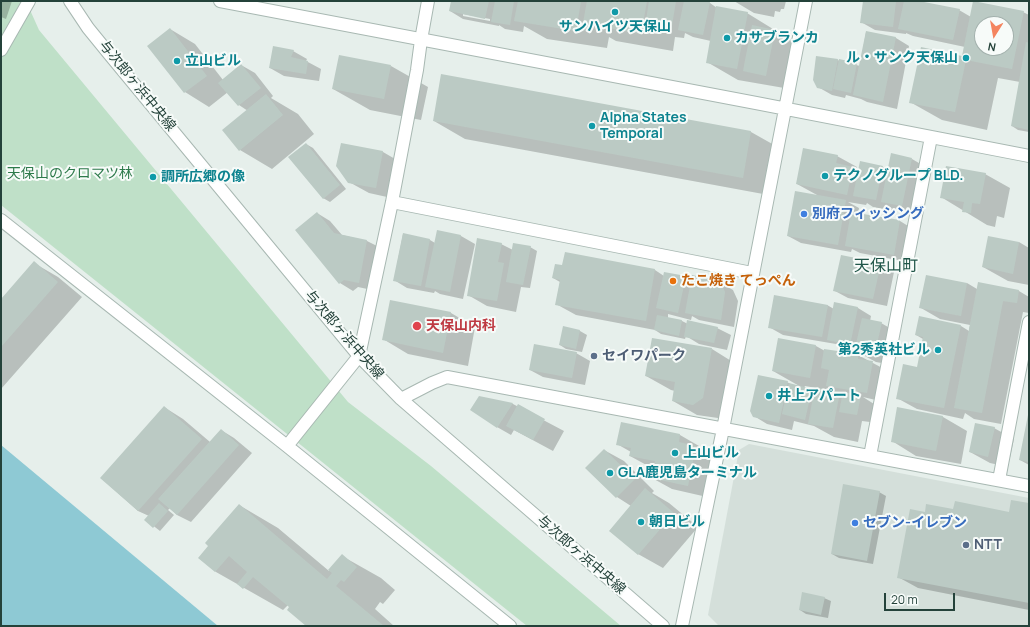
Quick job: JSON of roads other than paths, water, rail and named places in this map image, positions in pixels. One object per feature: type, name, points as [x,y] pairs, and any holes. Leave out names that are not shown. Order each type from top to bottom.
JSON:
[{"type":"street","points":[[1,50],[29,1]]},
{"type":"street","name":"与次郎ヶ浜中央線","points":[[70,1],[88,28],[359,356],[401,399],[663,626]]},
{"type":"street","points":[[220,1],[1029,156]]},
{"type":"street","points":[[287,446],[359,356],[392,202],[417,70],[428,1]]},
{"type":"street","points":[[682,626],[723,429],[752,273],[806,1]]},
{"type":"street","points":[[870,456],[931,138]]},
{"type":"street","points":[[392,202],[752,273]]},
{"type":"street","points":[[1,220],[287,446],[510,626]]},
{"type":"street","points":[[999,480],[1029,322]]},
{"type":"street","points":[[401,399],[447,377],[1029,486]]},
{"type":"water","points":[[1,445],[218,626],[1,626]]},
{"type":"place","name":"サンハイツ天保山","points":[[615,12]]},
{"type":"place","name":"カサブランカ","points":[[727,38]]},
{"type":"place","name":"ル・サンク天保山","points":[[966,58]]},
{"type":"place","name":"立山ビル","points":[[177,61]]},
{"type":"place","name":"Alpha States Temporal","points":[[592,126]]},
{"type":"place","name":"テクノグループ BLD.","points":[[825,176]]},
{"type":"place","name":"調所広郷の像","points":[[153,177]]},
{"type":"place","name":"別府フィッシング","points":[[804,214]]},
{"type":"place","name":"たこ焼き てっぺん","points":[[673,281]]},
{"type":"place","name":"天保山内科","points":[[417,326]]},
{"type":"place","name":"第2秀英社ビル","points":[[938,350]]},
{"type":"place","name":"セイワパーク","points":[[594,356]]},
{"type":"place","name":"井上アパート","points":[[769,396]]},
{"type":"place","name":"上山ビル","points":[[675,453]]},
{"type":"place","name":"GLA鹿児島ターミナル","points":[[610,473]]},
{"type":"place","name":"朝日ビル","points":[[641,522]]},
{"type":"place","name":"セブン-イレブン","points":[[855,523]]},
{"type":"place","name":"NTT","points":[[966,545]]},
{"type":"district","name":"天保山町","points":[[886,267]]},
{"type":"park label","name":"天保山のクロマツ林","points":[[70,174]]}]
